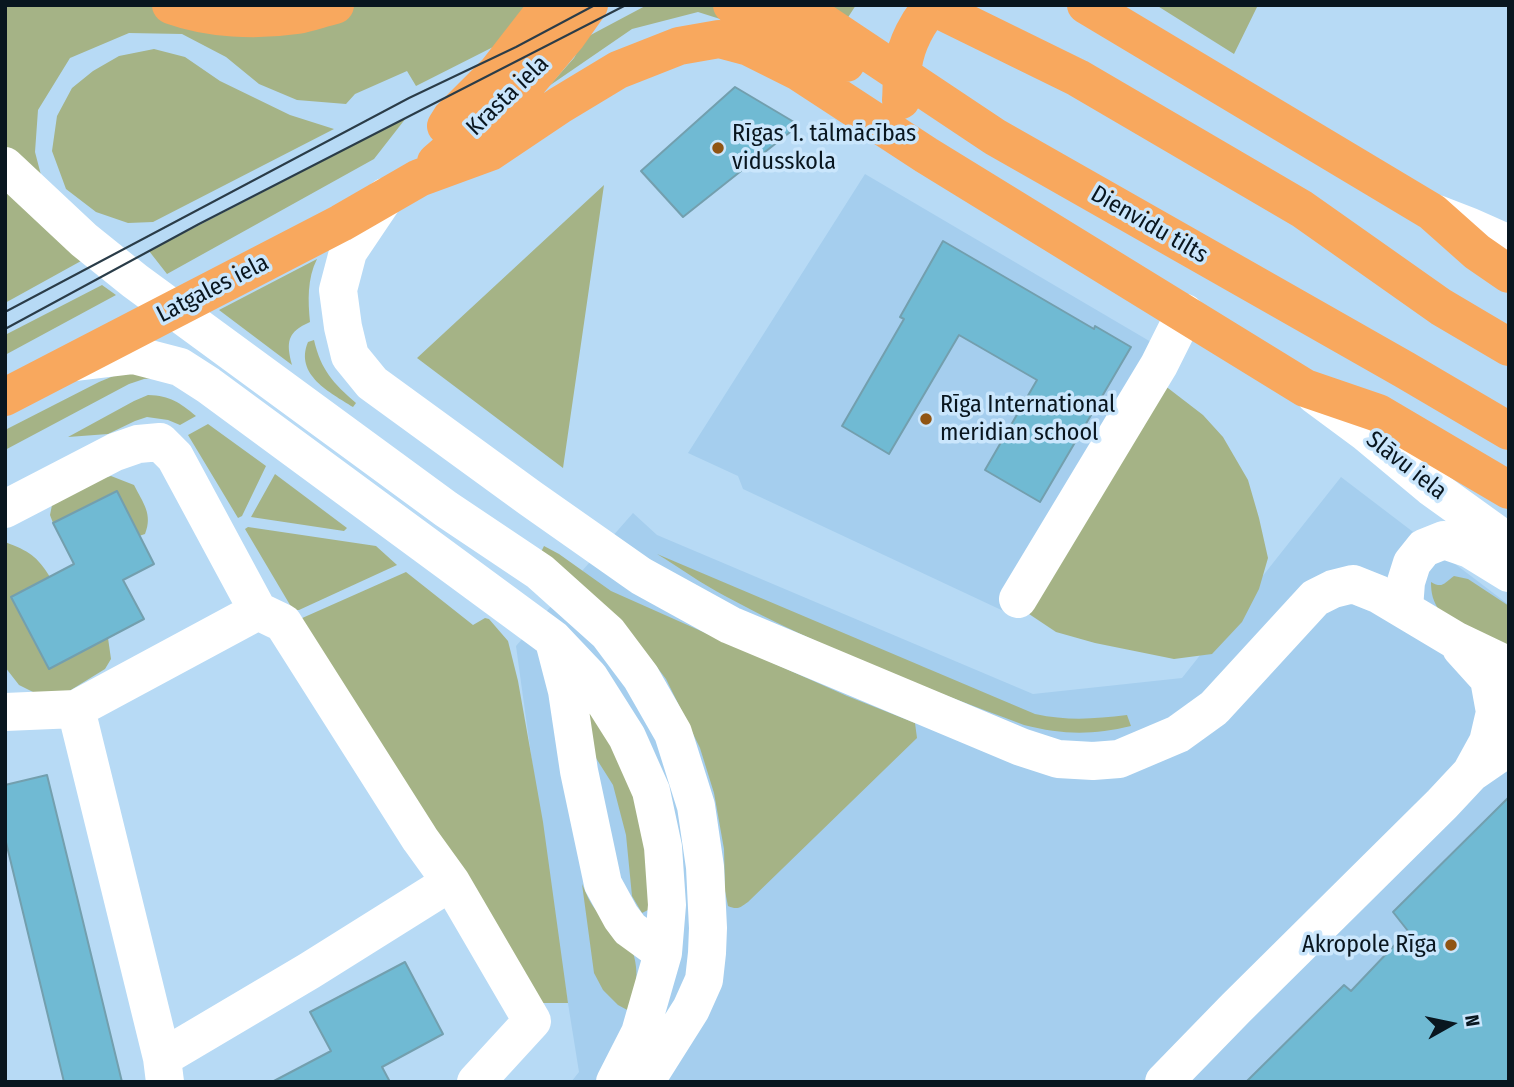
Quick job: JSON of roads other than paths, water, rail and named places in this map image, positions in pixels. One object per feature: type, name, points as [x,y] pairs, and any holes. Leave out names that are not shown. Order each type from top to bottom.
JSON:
[{"type":"highway","points":[[171,5],[186,11],[229,18],[298,15],[335,5]]},
{"type":"highway","points":[[419,177],[451,118],[497,72],[549,5]]},
{"type":"highway","name":"Krasta iela","points":[[419,177],[529,81],[589,5]]},
{"type":"highway","points":[[732,5],[995,138]]},
{"type":"highway","name":"Dienvidu tilts","points":[[797,5],[995,138],[1509,430]]},
{"type":"highway","points":[[926,155],[904,116],[901,101],[903,65],[918,24],[931,5],[1079,78],[1302,209],[1441,307],[1509,347]]},
{"type":"highway","points":[[981,5],[1079,78]]},
{"type":"highway","points":[[1088,7],[1432,212],[1477,252],[1509,274]]},
{"type":"highway","points":[[419,177],[490,152],[618,70],[679,46],[719,39],[749,47],[799,72],[926,155],[1305,388],[1378,413],[1509,490]]},
{"type":"highway","name":"Latgales iela","points":[[5,397],[318,234],[419,177]]},
{"type":"street","points":[[5,166],[84,240],[135,281],[446,509],[540,572],[608,633],[641,677],[673,733],[695,806],[705,867],[707,903],[704,980],[691,1009],[645,1082]]},
{"type":"street","points":[[385,197],[348,252],[338,289],[343,327],[351,356],[372,383],[641,576],[730,625],[1021,747],[1058,759],[1119,759],[1178,734],[1214,708],[1315,598],[1333,589],[1353,584],[1378,594],[1455,640],[1509,666]]},
{"type":"street","points":[[1432,212],[1509,244]]},
{"type":"street","points":[[1018,599],[1159,365],[1185,313]]},
{"type":"street","points":[[70,363],[134,355],[180,367],[553,639],[589,677],[626,737],[652,791],[663,847],[667,905],[663,953],[640,1032],[615,1082]]},
{"type":"street","name":"Slāvu iela","points":[[1305,388],[1365,432],[1431,487],[1509,543]]},
{"type":"street","points":[[405,530],[392,519],[384,503],[382,485],[386,468],[396,453],[411,443],[428,439],[445,441],[461,449]]},
{"type":"street","points":[[8,501],[138,444],[160,442],[175,457],[258,611],[283,622],[420,839],[451,882],[532,1021],[476,1082]]},
{"type":"street","points":[[1404,608],[1406,582],[1412,564],[1424,548],[1444,540],[1471,549],[1509,573]]},
{"type":"street","points":[[5,712],[76,709],[258,611]]},
{"type":"street","points":[[553,639],[567,691],[579,771],[603,884],[630,929],[663,953]]},
{"type":"street","points":[[1455,640],[1489,678],[1495,712],[1488,742],[1471,773]]},
{"type":"street","points":[[76,709],[163,1070],[309,971],[451,882]]},
{"type":"street","points":[[1164,1082],[1471,773],[1509,747]]},
{"type":"tram line","points":[[5,312],[409,98],[516,47],[595,5]]},
{"type":"tram line","points":[[5,329],[199,224],[626,5]]},
{"type":"place","name":"Rīgas 1. tālmācības vidusskola","points":[[718,148]]},
{"type":"place","name":"Rīga International meridian school","points":[[926,419]]},
{"type":"place","name":"Akropole Rīga","points":[[1451,945]]}]
